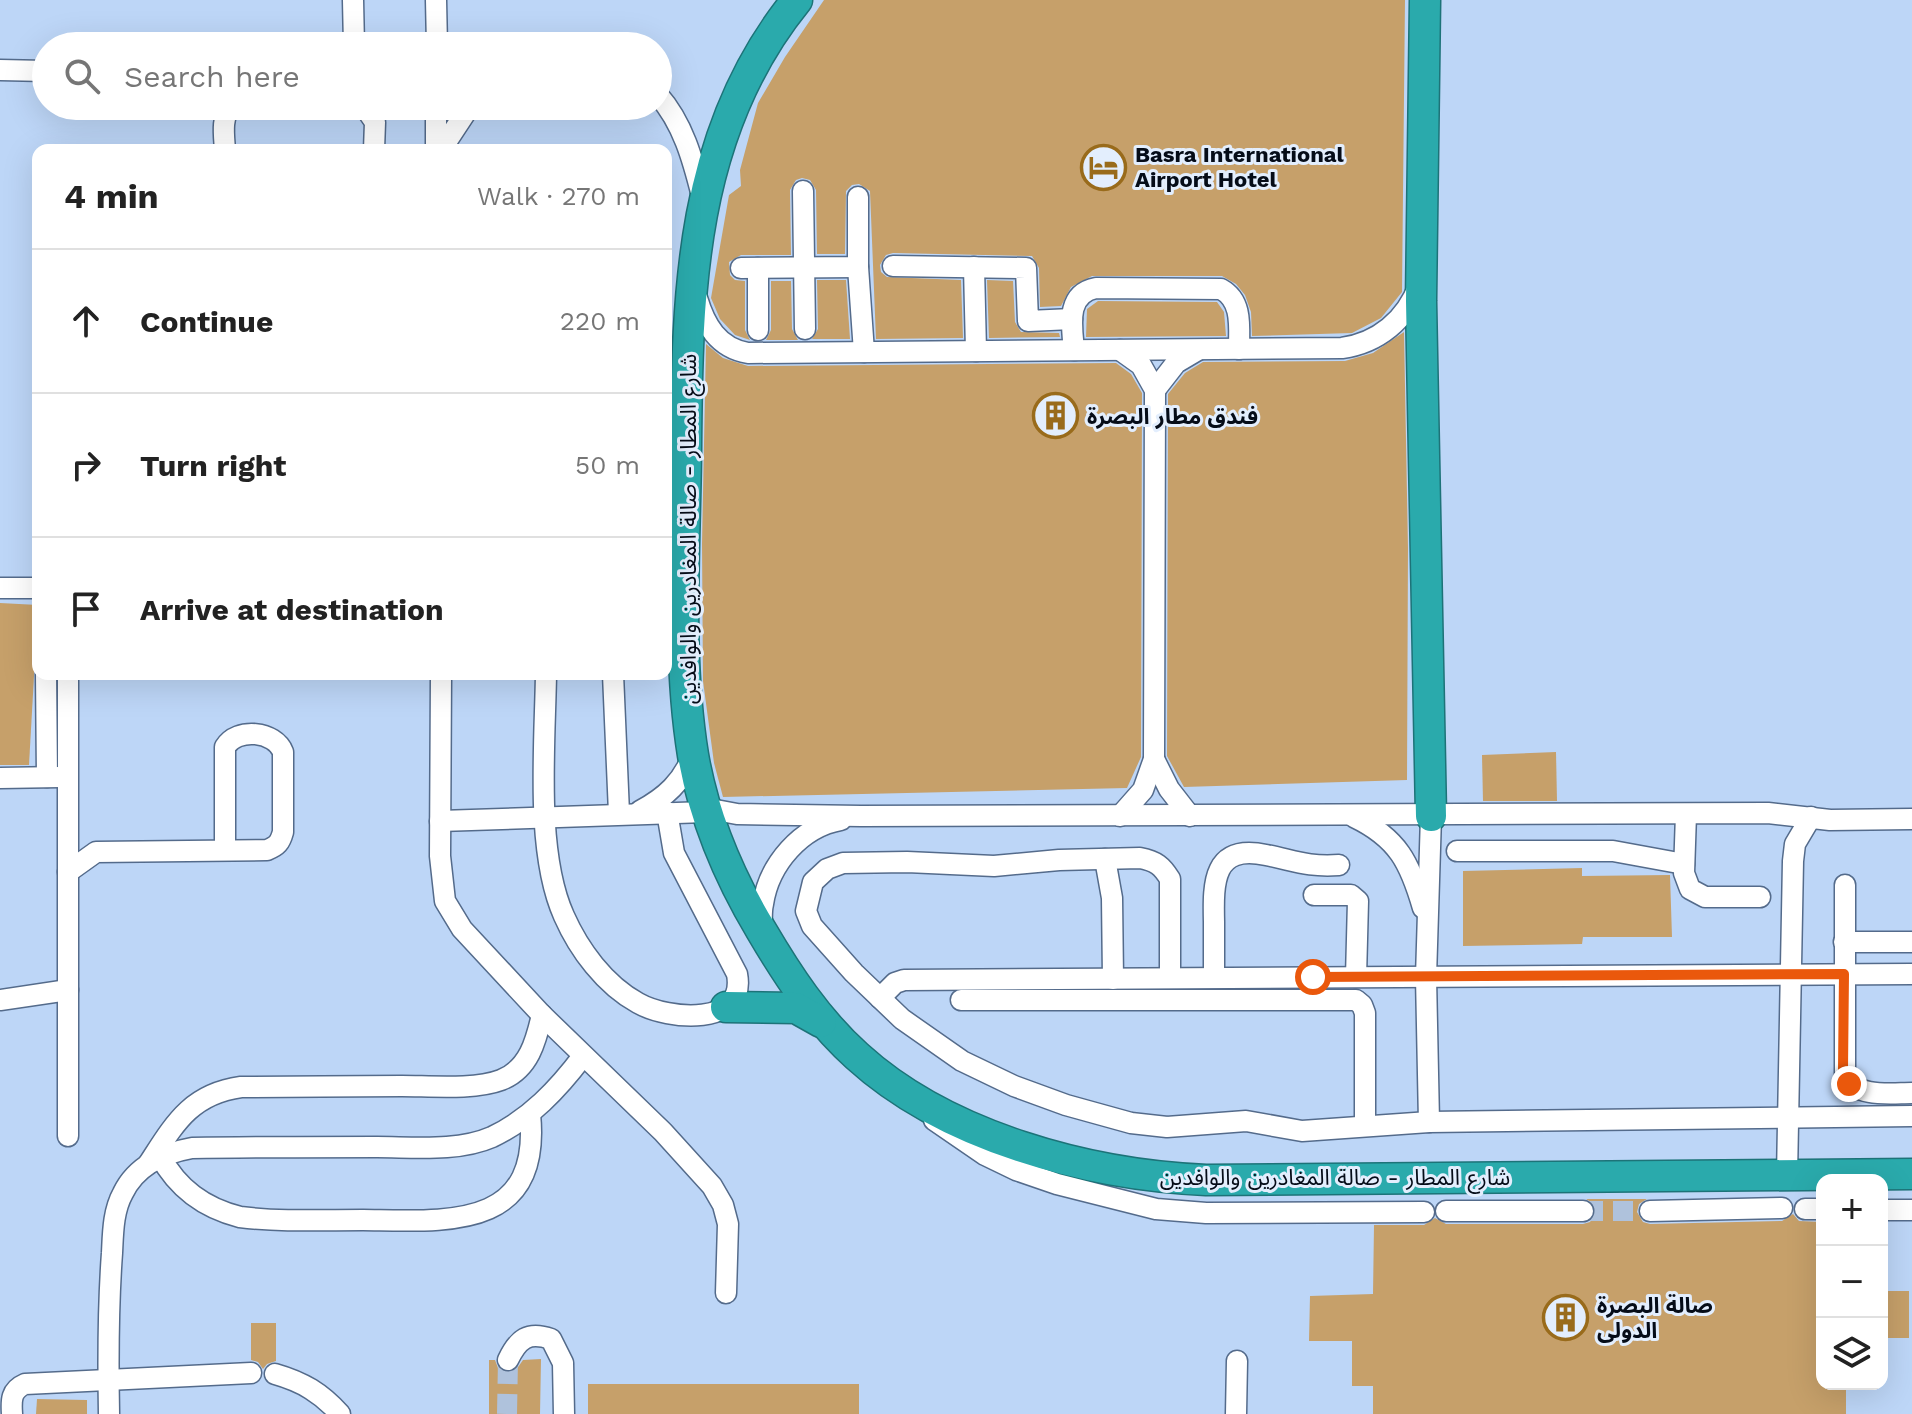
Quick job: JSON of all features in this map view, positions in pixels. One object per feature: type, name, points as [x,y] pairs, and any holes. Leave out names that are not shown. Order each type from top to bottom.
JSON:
[{"type":"highway","name":"شارع المطار - صالة المغادرين والوافدين","points":[[797,0],[778,24],[746,77],[727,119],[703,201],[686,363],[684,631],[693,755],[706,810],[731,876],[762,933],[816,1013],[856,1055],[895,1086],[928,1106],[1014,1144],[1111,1171],[1206,1180],[1912,1174]]},
{"type":"highway","points":[[1425,0],[1421,279],[1431,816]]},
{"type":"highway","points":[[726,1007],[796,1008],[816,1017],[839,1037]]},
{"type":"lane","points":[[353,0],[354,32]]},
{"type":"lane","points":[[436,0],[437,32]]},
{"type":"lane","points":[[0,70],[32,71]]},
{"type":"lane","points":[[672,110],[685,140],[703,201]]},
{"type":"lane","points":[[224,120],[225,144]]},
{"type":"lane","points":[[374,120],[374,144]]},
{"type":"lane","points":[[437,120],[439,144]]},
{"type":"lane","points":[[443,144],[460,120]]},
{"type":"lane","points":[[803,191],[805,329]]},
{"type":"lane","points":[[858,197],[858,267],[864,352]]},
{"type":"lane","points":[[893,266],[1026,268],[1028,321],[1072,319]]},
{"type":"lane","points":[[758,330],[750,268],[858,267]]},
{"type":"lane","points":[[974,267],[976,351]]},
{"type":"lane","points":[[693,278],[705,323],[720,341],[737,351],[864,352],[1342,348],[1376,338],[1399,319],[1415,296],[1421,279]]},
{"type":"lane","points":[[1074,350],[1072,319],[1077,299],[1089,289],[1221,289],[1237,306],[1239,349]]},
{"type":"lane","points":[[1155,390],[1176,363],[1199,349]]},
{"type":"lane","points":[[1120,350],[1141,365],[1155,390],[1154,759],[1143,790],[1120,816]]},
{"type":"lane","points":[[0,588],[32,588]]},
{"type":"lane","points":[[46,680],[47,777]]},
{"type":"lane","points":[[68,680],[68,1136]]},
{"type":"lane","points":[[441,680],[440,821],[445,901],[452,915],[542,1015],[680,1150],[712,1186],[723,1205],[728,1224],[726,1293]]},
{"type":"lane","points":[[546,680],[545,817],[548,855],[555,894],[571,931],[602,974],[639,1004],[657,1010],[696,1015],[715,1013],[735,998],[739,985],[737,974],[674,853],[667,812]]},
{"type":"lane","points":[[614,680],[629,813]]},
{"type":"lane","points":[[68,872],[96,852],[267,850],[281,841],[283,752],[280,742],[272,736],[242,735],[229,741],[225,747],[225,850]]},
{"type":"lane","points":[[629,813],[673,790],[693,755]]},
{"type":"lane","points":[[1154,759],[1169,789],[1190,816]]},
{"type":"lane","points":[[0,778],[68,777]]},
{"type":"lane","points":[[440,821],[706,810],[737,814],[861,816],[1768,813],[1830,820],[1912,819]]},
{"type":"lane","points":[[1686,814],[1686,881],[1697,894],[1705,897],[1760,897]]},
{"type":"lane","points":[[762,933],[762,904],[771,877],[786,853],[807,834],[833,821],[861,816]]},
{"type":"lane","points":[[1350,816],[1374,827],[1402,855],[1409,866],[1428,928]]},
{"type":"lane","points":[[1429,1122],[1426,977],[1431,816]]},
{"type":"lane","points":[[1787,1176],[1793,861],[1795,844],[1811,817]]},
{"type":"lane","points":[[68,829],[96,852]]},
{"type":"lane","points":[[1457,851],[1613,851],[1684,864]]},
{"type":"lane","points":[[1214,978],[1214,885],[1221,865],[1229,858],[1255,853],[1299,865],[1339,865]]},
{"type":"lane","points":[[1105,859],[1111,884],[1113,979]]},
{"type":"lane","points":[[1170,978],[1170,879],[1164,868],[1153,860],[1059,860],[994,866],[843,863],[827,869],[813,882],[808,896],[806,911],[812,926],[833,951],[902,1019],[930,1039],[988,1075],[1066,1105],[1131,1123],[1167,1127],[1246,1121],[1302,1131],[1429,1122],[1912,1116]]},
{"type":"lane","points":[[1845,885],[1845,1077],[1849,1084],[1863,1091],[1912,1093]]},
{"type":"lane","points":[[1314,895],[1351,895],[1358,901],[1356,977]]},
{"type":"lane","points":[[1844,942],[1912,942]]},
{"type":"lane","points":[[880,998],[895,983],[904,980],[1912,974]]},
{"type":"lane","points":[[0,1000],[68,990]]},
{"type":"lane","points":[[961,1000],[1356,1000],[1365,1013],[1365,1125]]},
{"type":"lane","points":[[154,1161],[170,1132],[194,1104],[208,1094],[224,1089],[435,1086],[487,1084],[503,1079],[519,1068],[530,1055],[542,1015]]},
{"type":"lane","points":[[109,1414],[107,1312],[116,1209],[132,1178],[154,1161],[192,1148],[470,1144],[490,1138],[530,1114],[583,1056]]},
{"type":"lane","points":[[895,1086],[940,1126],[985,1155],[1057,1184],[1156,1209],[1206,1213],[1424,1212]]},
{"type":"lane","points":[[154,1161],[192,1196],[223,1213],[240,1217],[447,1221],[483,1211],[502,1201],[515,1188],[531,1153],[530,1114]]},
{"type":"lane","points":[[1650,1211],[1782,1208]]},
{"type":"lane","points":[[1888,1210],[1912,1210]]},
{"type":"lane","points":[[1446,1211],[1583,1211]]},
{"type":"lane","points":[[508,1360],[513,1348],[524,1339],[537,1335],[551,1339],[563,1363],[564,1414]]},
{"type":"lane","points":[[1236,1414],[1237,1361]]},
{"type":"lane","points":[[12,1414],[12,1395],[17,1387],[25,1384],[251,1373]]},
{"type":"lane","points":[[275,1374],[300,1381],[322,1395],[340,1414]]},
{"type":"shaded area","points":[[0,0],[1912,0],[1912,1414],[0,1414]]},
{"type":"building","points":[[824,0],[1405,0],[1402,292],[1381,318],[1352,333],[1252,336],[1251,312],[1245,295],[1236,284],[1222,276],[1092,276],[1071,287],[1061,306],[1040,307],[1039,268],[1032,256],[893,253],[886,255],[880,265],[881,272],[887,277],[961,280],[963,338],[876,339],[870,191],[859,184],[852,185],[846,191],[845,254],[817,254],[816,190],[810,180],[802,178],[796,180],[790,190],[791,255],[741,255],[729,262],[730,275],[735,280],[745,281],[745,330],[750,340],[735,335],[720,319],[711,298],[729,195],[741,186],[740,170],[758,103]]},
{"type":"building","points":[[817,280],[846,280],[850,339],[812,339],[818,329]]},
{"type":"building","points":[[987,280],[1013,281],[1015,322],[1021,332],[1059,333],[1060,337],[989,338]]},
{"type":"building","points":[[771,281],[791,281],[792,329],[798,340],[766,340],[771,330]]},
{"type":"building","points":[[1098,301],[1217,302],[1224,312],[1226,336],[1086,337],[1087,309]]},
{"type":"building","points":[[1404,332],[1408,548],[1407,780],[1184,787],[1167,756],[1168,394],[1185,373],[1203,362],[1345,361],[1373,353]]},
{"type":"building","points":[[706,344],[723,358],[748,366],[1116,363],[1131,374],[1142,393],[1141,757],[1127,788],[723,797],[714,763],[703,681]]},
{"type":"building","points":[[0,603],[32,605],[34,680],[29,765],[0,765]]},
{"type":"building","points":[[1556,752],[1557,801],[1483,801],[1482,755]]},
{"type":"building","points":[[1582,868],[1582,876],[1670,875],[1672,937],[1583,937],[1582,944],[1463,946],[1463,871]]},
{"type":"building","name":"صالة البصرة الدولى","points":[[1586,1199],[1647,1199],[1639,1204],[1637,1212],[1643,1222],[1650,1224],[1782,1221],[1793,1214],[1799,1221],[1816,1222],[1816,1390],[1846,1390],[1846,1414],[1373,1414],[1373,1386],[1352,1386],[1352,1341],[1309,1341],[1310,1296],[1373,1294],[1374,1225],[1424,1225],[1435,1218],[1446,1224],[1583,1224],[1590,1222],[1596,1212],[1594,1204]]},
{"type":"building","points":[[1888,1291],[1909,1291],[1909,1338],[1888,1338]]},
{"type":"building","points":[[251,1323],[276,1323],[276,1361],[263,1369],[258,1362],[251,1360]]},
{"type":"building","points":[[541,1359],[540,1414],[489,1414],[489,1360],[495,1360],[498,1368],[508,1373],[516,1370],[523,1360]]},
{"type":"building","points":[[588,1384],[859,1384],[859,1414],[588,1414]]},
{"type":"building","points":[[37,1399],[87,1400],[87,1414],[36,1414]]},
{"type":"tunnel","points":[[1583,1211],[1650,1211]]},
{"type":"tunnel","points":[[507,1414],[508,1360]]},
{"type":"place","name":"Basra International Airport Hotel","points":[[1104,167]]},
{"type":"place","name":"فندق مطار البصرة","points":[[1056,416]]},
{"type":"place","name":"صالة البصرة الدولى","points":[[1566,1318]]},
{"type":"route","points":[[1313,977],[1844,974],[1843,1069],[1849,1084]]}]
